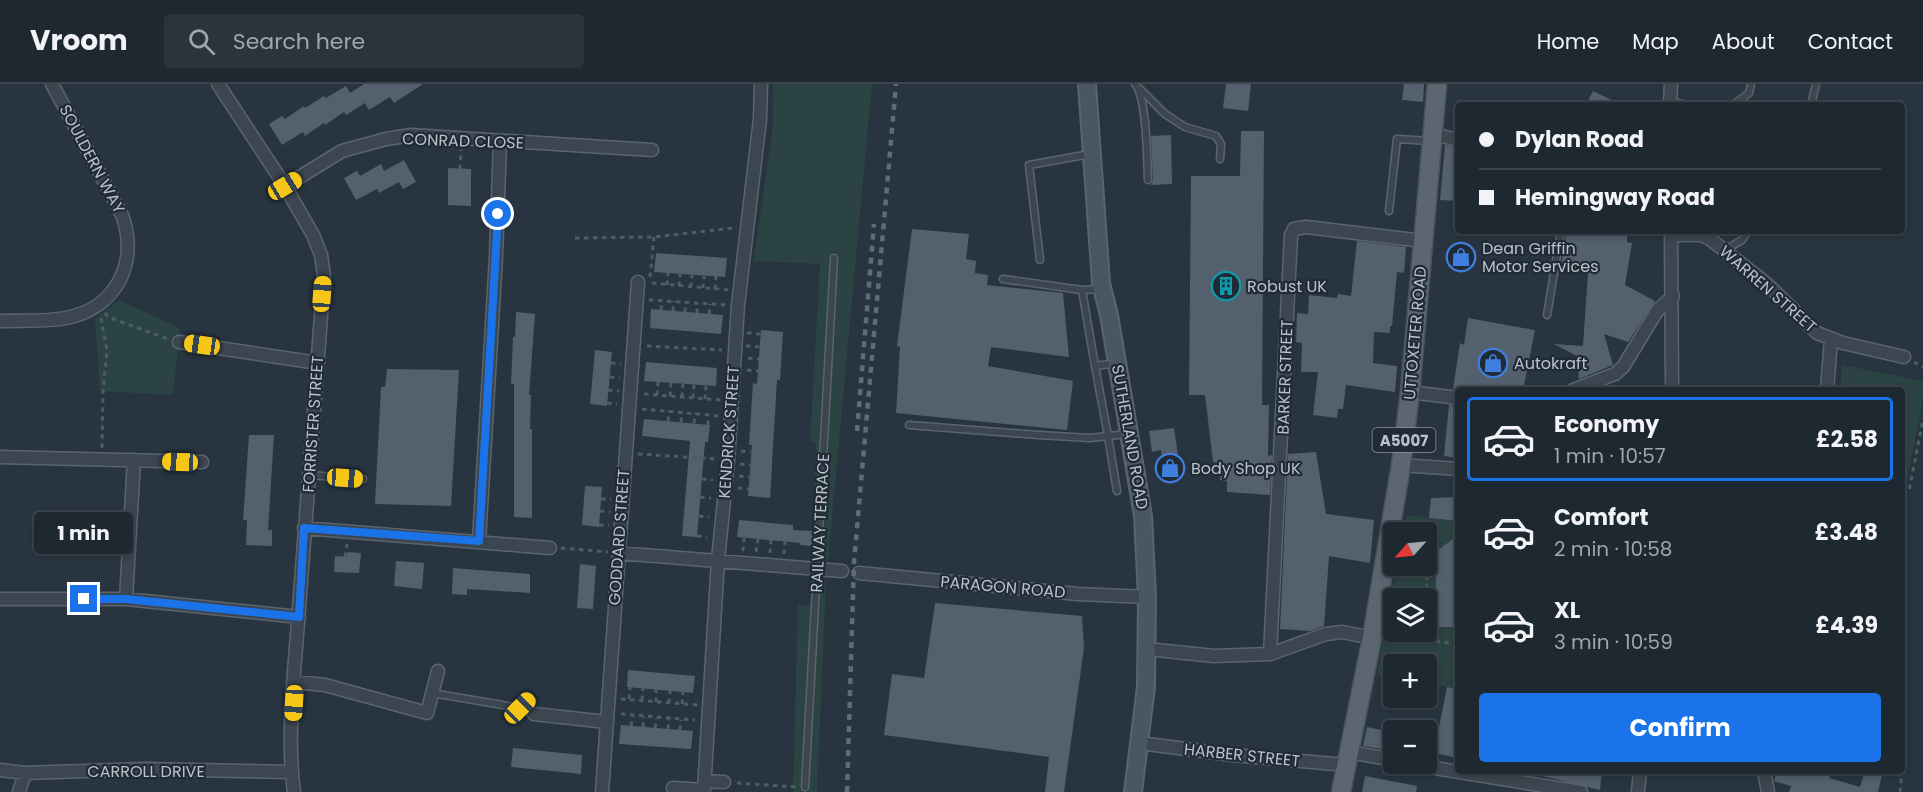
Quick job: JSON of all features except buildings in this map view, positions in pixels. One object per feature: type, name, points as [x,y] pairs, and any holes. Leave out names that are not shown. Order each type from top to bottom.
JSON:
[{"type":"main road","name":"UTTOXETER ROAD","points":[[1341,792],[1372,638],[1401,465],[1410,392],[1437,84]]},
{"type":"street","name":"SOULDERN WAY","points":[[0,321],[64,318],[91,310],[111,294],[126,268],[128,230],[122,215],[52,84]]},
{"type":"street","name":"FORRISTER STREET","points":[[218,84],[285,186],[313,234],[321,255],[324,276],[304,528],[295,682],[291,772],[294,792]]},
{"type":"street","name":"KENDRICK STREET","points":[[705,781],[704,721],[718,560],[731,462],[724,416],[725,400],[739,354],[732,305],[733,290],[747,226],[760,119],[761,84]]},
{"type":"street","name":"SUTHERLAND ROAD","points":[[1086,84],[1102,288],[1143,516],[1147,597],[1146,687],[1133,792]]},
{"type":"street","points":[[1670,102],[1671,84]]},
{"type":"street","name":"CONRAD CLOSE","points":[[285,186],[342,151],[411,135],[652,150]]},
{"type":"street","points":[[1432,137],[1455,140]]},
{"type":"street","points":[[479,541],[496,257],[500,141]]},
{"type":"street","name":"BARKER STREET","points":[[1270,654],[1291,235],[1294,229],[1306,227],[1423,241]]},
{"type":"street","points":[[1671,234],[1672,387]]},
{"type":"street","name":"WARREN STREET","points":[[1701,234],[1725,250],[1768,285],[1817,333],[1831,339],[1904,357]]},
{"type":"street","name":"GODDARD STREET","points":[[602,792],[625,453],[634,345],[643,283]]},
{"type":"street","points":[[1581,387],[1615,374],[1623,367],[1656,311],[1672,296]]},
{"type":"street","points":[[1827,387],[1831,339]]},
{"type":"street","points":[[179,342],[318,363]]},
{"type":"street","points":[[1410,392],[1455,398]]},
{"type":"street","points":[[0,457],[202,462]]},
{"type":"street","points":[[126,599],[134,460]]},
{"type":"street","points":[[1401,465],[1455,469]]},
{"type":"street","points":[[304,528],[550,548]]},
{"type":"street","points":[[619,553],[842,571]]},
{"type":"street","name":"PARAGON ROAD","points":[[859,573],[1078,594],[1147,597]]},
{"type":"street","points":[[0,599],[126,599],[299,617]]},
{"type":"street","points":[[1147,648],[1214,656],[1270,654],[1326,634],[1342,632],[1372,638]]},
{"type":"street","points":[[295,682],[325,686],[427,713],[438,671]]},
{"type":"street","points":[[534,714],[607,722]]},
{"type":"street","name":"HARBER STREET","points":[[1139,743],[1233,755],[1383,760]]},
{"type":"street","points":[[1437,768],[1455,771]]},
{"type":"street","name":"CARROLL DRIVE","points":[[0,770],[25,773],[144,769],[291,772]]},
{"type":"street","points":[[19,792],[25,773]]},
{"type":"street","points":[[1471,774],[1581,792]]},
{"type":"street","points":[[1638,792],[1640,774]]},
{"type":"street","points":[[1765,774],[1768,792]]},
{"type":"street","points":[[673,785],[704,790],[705,781],[724,782]]},
{"type":"lane","points":[[1737,102],[1749,93],[1751,84]]},
{"type":"lane","points":[[1812,102],[1816,84]]},
{"type":"lane","points":[[1137,87],[1165,114],[1185,128],[1216,136],[1221,144],[1220,159]]},
{"type":"lane","points":[[1137,87],[1144,122],[1148,180]]},
{"type":"lane","points":[[1389,211],[1396,139],[1432,137]]},
{"type":"lane","points":[[1040,260],[1029,165],[1090,153]]},
{"type":"lane","points":[[1547,315],[1560,234]]},
{"type":"lane","points":[[1725,250],[1742,240],[1746,234]]},
{"type":"lane","name":"RAILWAY TERRACE","points":[[805,787],[834,258]]},
{"type":"lane","points":[[1003,279],[1082,290],[1102,288]]},
{"type":"lane","points":[[1082,290],[1117,490]]},
{"type":"lane","points":[[1095,366],[1117,363]]},
{"type":"lane","points":[[909,425],[1090,438],[1129,434]]},
{"type":"lane","points":[[309,475],[363,479]]},
{"type":"lane","points":[[432,693],[520,708],[530,698]]},
{"type":"path","points":[[460,169],[462,139]]},
{"type":"path","points":[[575,238],[654,237],[747,226]]},
{"type":"path","points":[[732,228],[732,238]]},
{"type":"path","points":[[654,237],[643,283],[648,300],[732,305]]},
{"type":"path","points":[[667,285],[668,273]]},
{"type":"path","points":[[679,286],[680,274]]},
{"type":"path","points":[[691,286],[692,275]]},
{"type":"path","points":[[703,288],[704,276]]},
{"type":"path","points":[[715,289],[716,276]]},
{"type":"path","points":[[643,283],[733,290],[732,305],[726,316]]},
{"type":"path","points":[[661,310],[662,300]]},
{"type":"path","points":[[673,311],[674,301]]},
{"type":"path","points":[[685,312],[686,302]]},
{"type":"path","points":[[697,313],[698,303]]},
{"type":"path","points":[[709,314],[710,303]]},
{"type":"path","points":[[98,304],[108,317],[148,333],[179,342]]},
{"type":"path","points":[[98,304],[107,350],[103,392],[102,459]]},
{"type":"path","points":[[760,334],[745,332],[744,345],[760,347]]},
{"type":"path","points":[[634,345],[739,354],[759,359]]},
{"type":"path","points":[[611,363],[623,364]]},
{"type":"path","points":[[743,364],[742,370],[758,371]]},
{"type":"path","points":[[610,377],[622,378]]},
{"type":"path","points":[[658,382],[657,395],[725,400]]},
{"type":"path","points":[[670,396],[671,383]]},
{"type":"path","points":[[682,397],[683,384]]},
{"type":"path","points":[[693,398],[694,385]]},
{"type":"path","points":[[705,399],[706,386]]},
{"type":"path","points":[[608,390],[621,391]]},
{"type":"path","points":[[717,426],[724,416],[725,400],[720,390]]},
{"type":"path","points":[[639,401],[639,408],[724,416]]},
{"type":"path","points":[[607,403],[619,404]]},
{"type":"path","points":[[668,421],[669,411]]},
{"type":"path","points":[[681,422],[682,412]]},
{"type":"path","points":[[694,423],[695,413]]},
{"type":"path","points":[[708,415],[708,424]]},
{"type":"path","points":[[1905,490],[1909,491],[1923,419]]},
{"type":"path","points":[[715,459],[716,448]]},
{"type":"path","points":[[625,453],[715,459],[750,465]]},
{"type":"path","points":[[709,527],[714,470]]},
{"type":"path","points":[[734,476],[749,477]]},
{"type":"path","points":[[702,480],[713,480]]},
{"type":"path","points":[[733,488],[749,489]]},
{"type":"path","points":[[700,497],[711,498]]},
{"type":"path","points":[[601,499],[612,499]]},
{"type":"path","points":[[600,511],[611,512]]},
{"type":"path","points":[[699,516],[710,517]]},
{"type":"path","points":[[599,525],[611,525]]},
{"type":"path","points":[[697,536],[708,537],[708,543]]},
{"type":"path","points":[[743,552],[744,538]]},
{"type":"path","points":[[756,553],[758,539]]},
{"type":"path","points":[[770,554],[771,540]]},
{"type":"path","points":[[784,556],[785,541]]},
{"type":"path","points":[[550,548],[619,553]]},
{"type":"path","points":[[736,551],[794,556]]},
{"type":"path","points":[[1437,639],[1439,642],[1455,644]]},
{"type":"path","points":[[629,699],[630,687]]},
{"type":"path","points":[[642,700],[643,688]]},
{"type":"path","points":[[656,689],[656,702]]},
{"type":"path","points":[[669,703],[670,691]]},
{"type":"path","points":[[682,704],[683,692]]},
{"type":"path","points":[[619,699],[682,704],[700,705],[704,721],[618,714],[619,699]]},
{"type":"path","points":[[631,726],[633,715]]},
{"type":"path","points":[[643,727],[644,716]]},
{"type":"path","points":[[656,728],[657,717]]},
{"type":"path","points":[[668,729],[669,718]]},
{"type":"path","points":[[680,730],[681,719]]},
{"type":"path","points":[[1900,792],[1902,774]]},
{"type":"path","points":[[724,782],[805,787]]},
{"type":"green space","points":[[773,84],[872,84],[828,560],[813,558],[816,442],[810,441],[820,264],[754,261],[773,125]]},
{"type":"green space","points":[[119,300],[180,328],[173,395],[100,391],[95,319]]},
{"type":"green space","points":[[1842,365],[1923,381],[1923,398],[1906,486],[1905,387],[1840,387]]},
{"type":"green space","points":[[1407,515],[1455,522],[1455,688],[1437,685],[1437,654],[1383,654],[1383,675],[1377,674],[1383,642],[1437,642],[1437,588],[1393,588],[1395,576],[1437,576],[1437,522],[1405,522]]},
{"type":"green space","points":[[812,581],[826,581],[817,792],[793,792],[798,605],[810,606]]},
{"type":"railway","points":[[847,792],[854,562],[896,84]]},
{"type":"railway","points":[[857,431],[874,224]]},
{"type":"place","name":"Dean Griffin Motor Services","points":[[1461,257]]},
{"type":"place","name":"Robust UK","points":[[1226,286]]},
{"type":"place","name":"Autokraft","points":[[1493,363]]},
{"type":"place","name":"Body Shop UK","points":[[1170,468]]},
{"type":"route","points":[[84,599],[126,599],[299,617],[304,528],[479,541],[498,214]]}]
